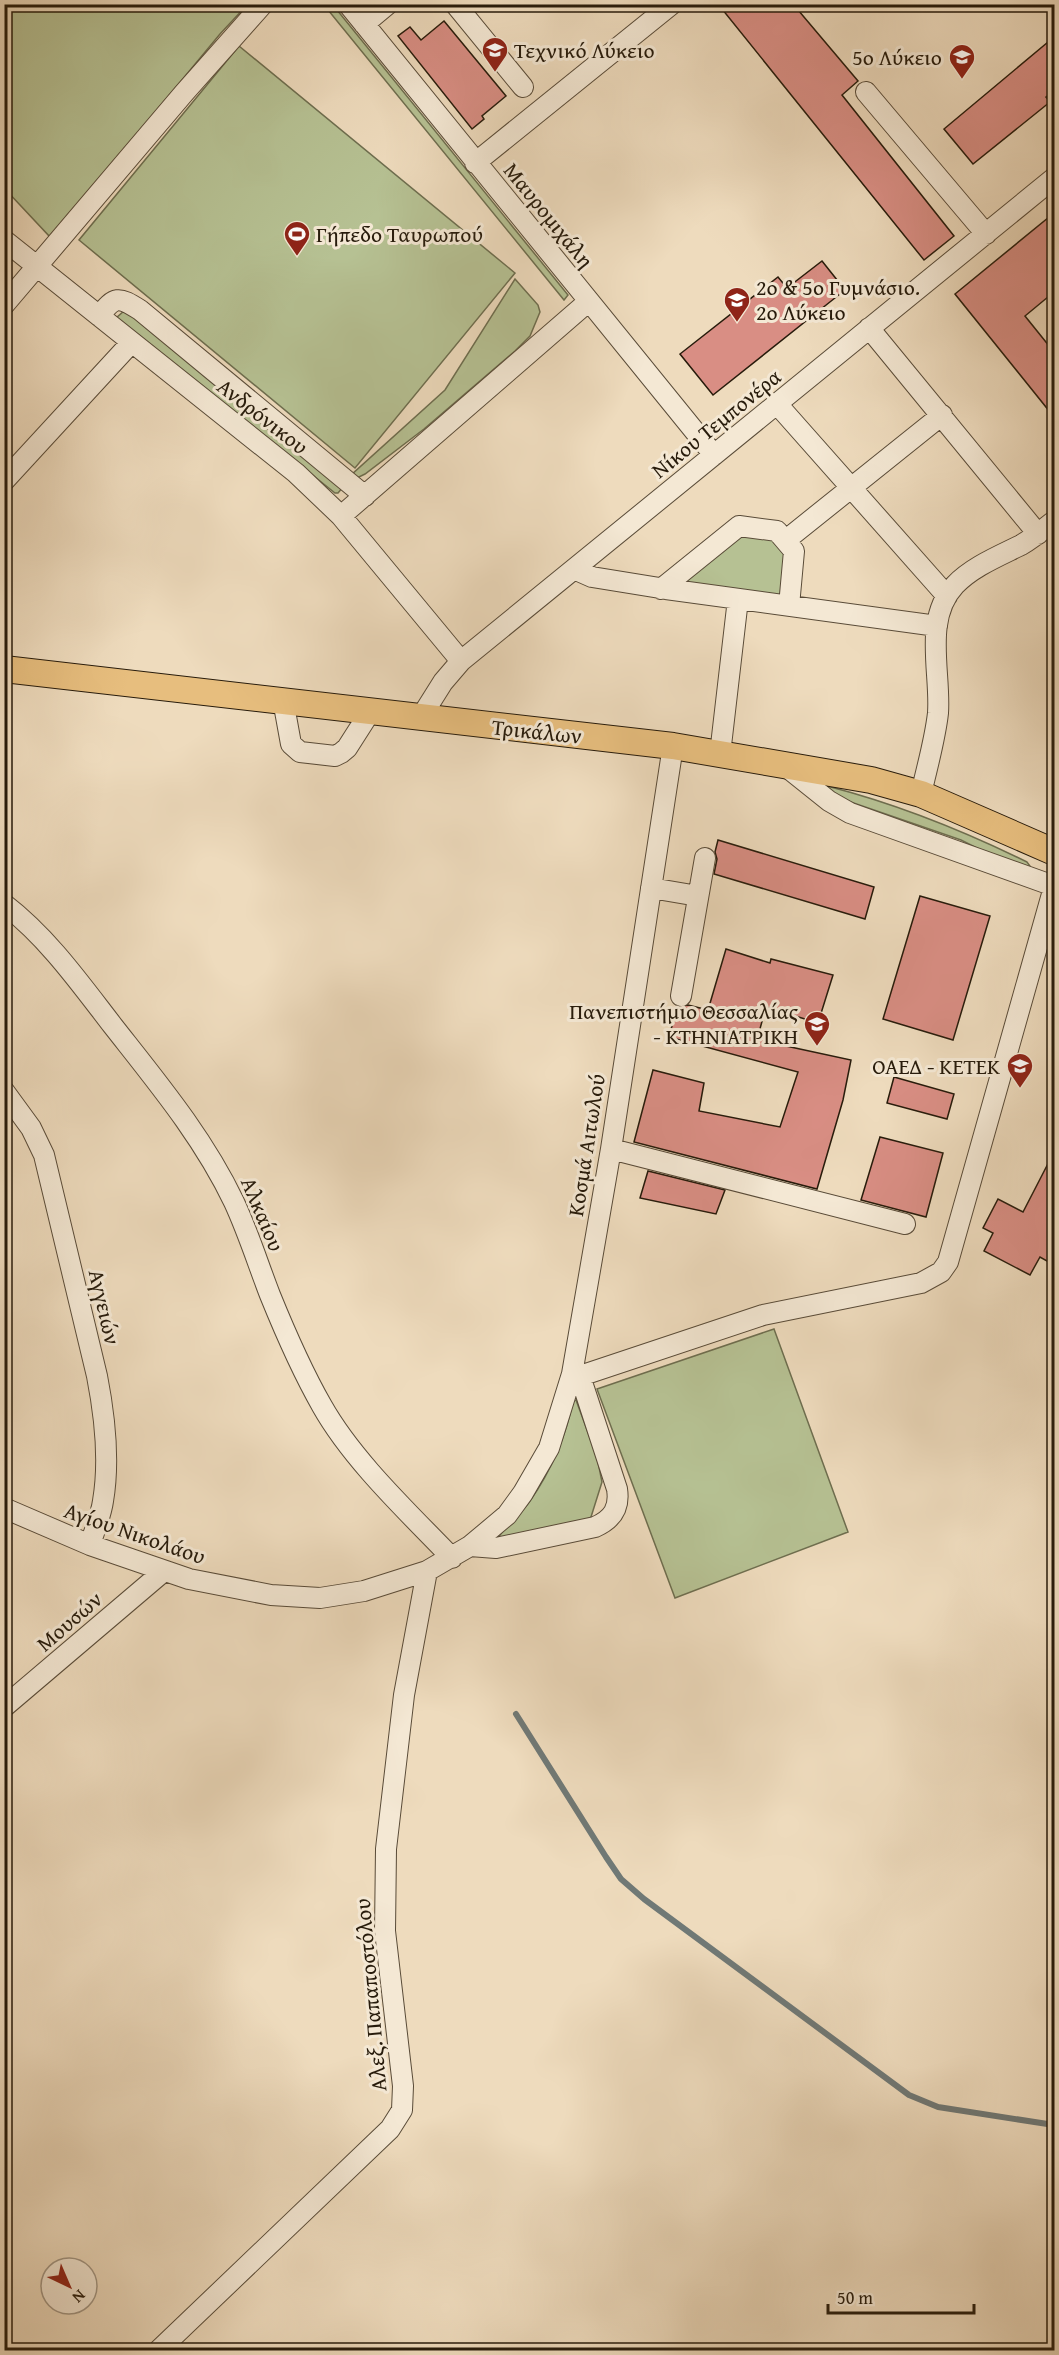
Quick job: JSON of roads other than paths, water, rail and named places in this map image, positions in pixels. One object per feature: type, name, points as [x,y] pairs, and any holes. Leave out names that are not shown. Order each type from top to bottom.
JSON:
[{"type":"main road","name":"Τρικάλων","points":[[4,669],[673,746],[871,780],[921,794],[1054,852]]},
{"type":"street","points":[[4,304],[263,4]]},
{"type":"street","name":"Μαυρομιχάλη","points":[[348,4],[714,455]]},
{"type":"street","points":[[364,24],[388,4]]},
{"type":"street","points":[[455,4],[523,87]]},
{"type":"street","points":[[475,163],[672,4]]},
{"type":"street","points":[[866,92],[986,234]]},
{"type":"street","name":"Νίκου Τεμπονέρα","points":[[421,717],[443,682],[461,661],[869,328],[1052,183]]},
{"type":"street","name":"Ανδρόνικου","points":[[4,240],[288,465],[341,516],[461,661]]},
{"type":"street","points":[[99,316],[110,303],[117,299],[140,310],[364,495]]},
{"type":"street","points":[[341,516],[589,301]]},
{"type":"street","points":[[869,328],[1038,534]]},
{"type":"street","points":[[4,481],[131,342]]},
{"type":"street","points":[[777,404],[947,596]]},
{"type":"street","points":[[786,540],[942,415]]},
{"type":"street","points":[[921,794],[938,711],[937,626],[947,596],[965,576],[1038,534],[1054,521]]},
{"type":"street","points":[[661,588],[739,526],[777,531],[795,551],[789,606]]},
{"type":"street","points":[[574,569],[592,577],[661,588],[937,626]]},
{"type":"street","points":[[720,754],[738,599]]},
{"type":"street","points":[[283,700],[291,744],[300,752],[335,756],[341,753],[347,748],[370,712]]},
{"type":"street","name":"Κοσμά Αιτωλού","points":[[576,1375],[673,746]]},
{"type":"street","points":[[470,1546],[496,1548],[595,1527],[607,1522],[615,1512],[619,1501],[617,1489],[576,1375],[763,1315],[921,1283],[941,1272],[948,1262],[1047,942],[1054,886],[850,813],[829,801],[784,765]]},
{"type":"street","points":[[681,996],[705,858]]},
{"type":"street","points":[[651,888],[698,896]]},
{"type":"street","name":"Αλκαίου","points":[[4,904],[36,931],[63,960],[194,1132],[234,1202],[271,1296],[322,1407],[336,1429],[388,1492],[452,1558]]},
{"type":"street","name":"Αγγειών","points":[[4,1090],[31,1128],[44,1155],[84,1318],[103,1408],[106,1444],[103,1501],[90,1545]]},
{"type":"street","points":[[611,1149],[905,1224]]},
{"type":"street","name":"Αγίου Νικολάου","points":[[4,1508],[90,1545],[189,1579],[271,1595],[320,1598],[364,1591],[427,1571],[452,1558],[507,1515],[524,1493],[549,1448],[576,1375]]},
{"type":"street","name":"Μουσών","points":[[4,1707],[164,1570]]},
{"type":"street","name":"Αλεξ. Παπαποστόλου","points":[[159,2350],[390,2129],[402,2110],[402,2076],[385,1931],[386,1849],[404,1695],[427,1571]]},
{"type":"waterway","points":[[516,1714],[621,1879],[644,1899],[909,2095],[938,2107],[1054,2125]]},
{"type":"place","name":"Τεχνικό Λύκειο","points":[[495,73]]},
{"type":"place","name":"5ο Λύκειο","points":[[962,80]]},
{"type":"place","name":"Γήπεδο Ταυρωπού","points":[[297,257]]},
{"type":"place","name":"2ο & 5ο Γυμνάσιο. 2ο Λύκειο","points":[[737,323]]},
{"type":"place","name":"Πανεπιστήμιο Θεσσαλίας - ΚΤΗΝΙΑΤΡΙΚΗ","points":[[817,1047]]},
{"type":"place","name":"ΟΑΕΔ - ΚΕΤΕΚ","points":[[1020,1089]]}]
